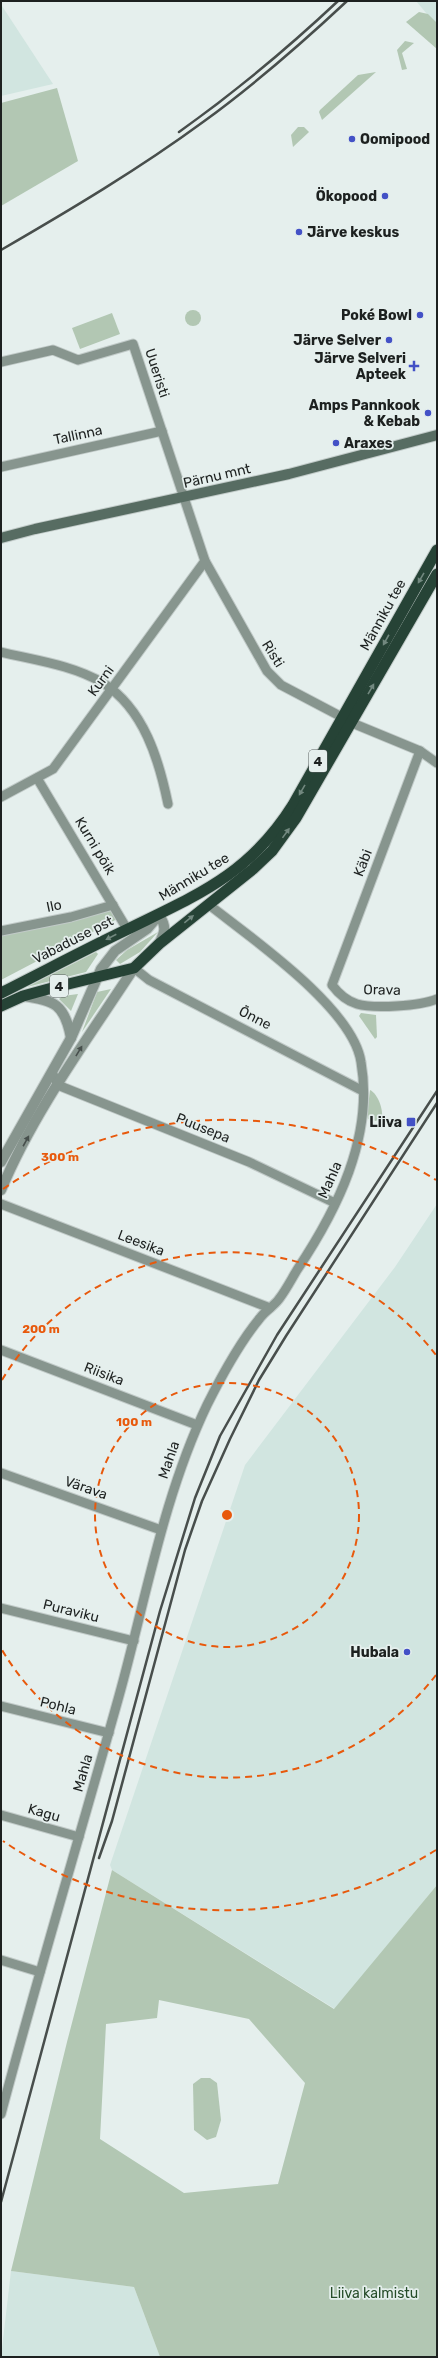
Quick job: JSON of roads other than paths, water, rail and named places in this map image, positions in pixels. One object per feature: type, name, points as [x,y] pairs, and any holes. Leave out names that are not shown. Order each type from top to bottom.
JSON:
[{"type":"highway","name":"Männiku tee","points":[[134,968],[159,944],[272,851],[296,818],[437,550]]},
{"type":"highway","name":"Männiku tee","points":[[159,915],[228,876],[266,843],[293,805],[437,574]]},
{"type":"highway","name":"Vabaduse pst","points":[[1,993],[127,929],[159,915]]},
{"type":"highway","name":"4","points":[[1,1006],[23,996],[134,968]]},
{"type":"main road","name":"Pärnu mnt","points":[[1,538],[35,529],[289,474],[437,435]]},
{"type":"street","name":"Uueristi","points":[[1,362],[53,350],[78,360],[133,344],[183,497]]},
{"type":"street","name":"Tallinna","points":[[1,467],[162,431]]},
{"type":"street","name":"Risti","points":[[183,497],[205,561],[235,617],[273,680],[347,720],[420,751],[437,763]]},
{"type":"street","name":"Kurni","points":[[1,797],[53,769],[112,691],[205,561]]},
{"type":"street","points":[[1,652],[75,671],[104,684],[112,691],[125,703],[146,732],[161,773],[168,804]]},
{"type":"street","name":"Käbi","points":[[332,985],[420,751]]},
{"type":"street","name":"Kurni põik","points":[[38,778],[127,929]]},
{"type":"street","name":"Mahla","points":[[1,2114],[134,1641],[162,1530],[187,1449],[214,1390],[234,1357],[260,1318],[278,1301],[321,1232],[354,1160],[361,1130],[363,1091],[362,1062],[356,1040],[346,1025],[282,963],[208,904]]},
{"type":"street","name":"Ilo","points":[[1,931],[71,917],[113,905]]},
{"type":"street","points":[[159,915],[165,924],[165,932],[159,944]]},
{"type":"street","name":"Männiku tee","points":[[1,1162],[71,1038],[96,978],[115,951],[147,929],[159,915]]},
{"type":"street","name":"Männiku tee","points":[[1,1190],[4,1174],[105,1010],[134,968]]},
{"type":"street","name":"Õnne","points":[[134,968],[148,980],[363,1091]]},
{"type":"street","name":"Orava","points":[[332,985],[344,998],[356,1004],[371,1006],[423,1003],[437,999]]},
{"type":"street","points":[[23,996],[47,1000],[60,1008],[68,1020],[71,1038]]},
{"type":"street","points":[[52,1072],[58,1085]]},
{"type":"street","name":"Puusepa","points":[[58,1085],[249,1162],[335,1202]]},
{"type":"street","name":"Leesika","points":[[1,1204],[270,1308]]},
{"type":"street","name":"Riisika","points":[[1,1350],[197,1425]]},
{"type":"street","name":"Värava","points":[[1,1473],[162,1530]]},
{"type":"street","name":"Puraviku","points":[[1,1608],[134,1641]]},
{"type":"street","name":"Pohla","points":[[1,1706],[108,1733]]},
{"type":"street","name":"Kagu","points":[[1,1815],[79,1837]]},
{"type":"street","points":[[1,1960],[40,1972]]},
{"type":"railway","points":[[179,132],[261,69],[338,1]]},
{"type":"railway","points":[[1,250],[129,173],[203,122],[241,94],[277,64],[347,1]]},
{"type":"railway","points":[[1,2202],[160,1611],[195,1498],[220,1436],[277,1335],[437,1091]]},
{"type":"railway","points":[[99,1858],[112,1821],[185,1550],[202,1501],[259,1380],[437,1103]]},
{"type":"place","name":"Oomipood","points":[[352,139]]},
{"type":"place","name":"Ökopood","points":[[385,196]]},
{"type":"place","name":"Järve keskus","points":[[299,232]]},
{"type":"place","name":"Poké Bowl","points":[[420,315]]},
{"type":"place","name":"Järve Selver","points":[[389,340]]},
{"type":"place","name":"Järve Selveri Apteek","points":[[414,366]]},
{"type":"place","name":"Amps Pannkook & Kebab","points":[[428,413]]},
{"type":"place","name":"Araxes","points":[[336,443]]},
{"type":"place","name":"Liiva","points":[[411,1122]]},
{"type":"place","name":"Hubala","points":[[407,1652]]},
{"type":"park label","name":"Liiva kalmistu","points":[[374,2293]]}]
